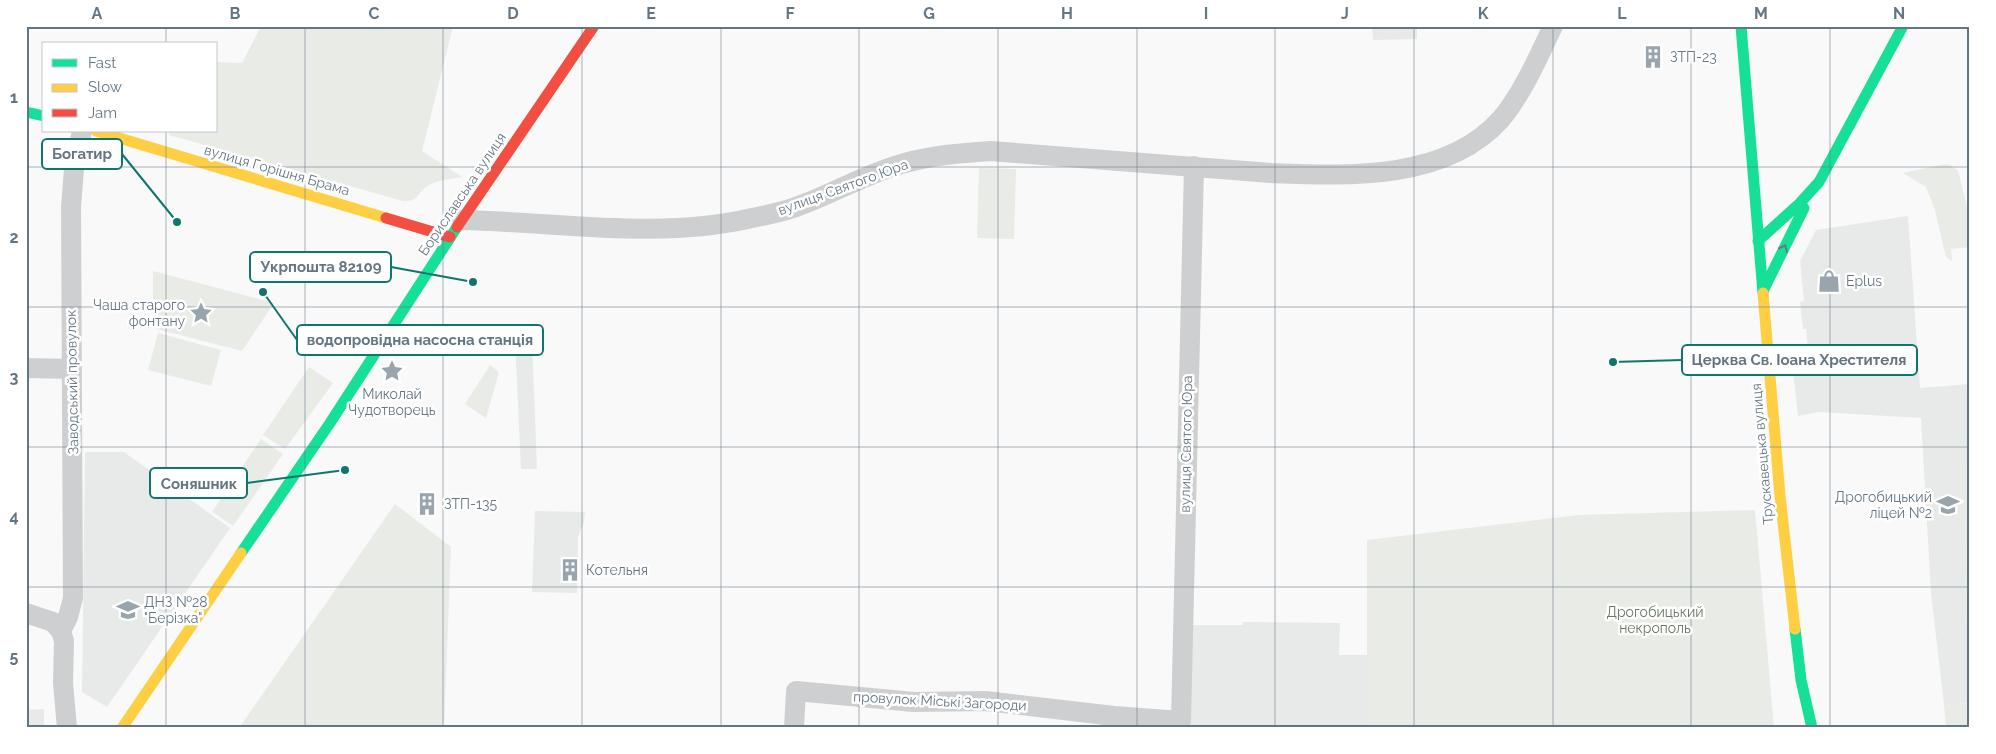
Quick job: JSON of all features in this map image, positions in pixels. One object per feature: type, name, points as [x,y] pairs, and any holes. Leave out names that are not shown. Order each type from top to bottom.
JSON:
[{"type":"street","name":"Бориславська вулиця","points":[[122,728],[330,423],[450,237],[594,26]]},
{"type":"street","name":"вулиця Святого Юра","points":[[462,220],[611,228],[671,228],[708,225],[750,218],[796,207],[872,174],[904,163],[970,152],[1026,152],[1271,173],[1356,173],[1398,169],[1426,163],[1451,154],[1476,141],[1502,117],[1514,100],[1553,26]]},
{"type":"street","name":"Трускавецька вулиця","points":[[1741,26],[1780,496],[1801,680],[1812,728]]},
{"type":"street","points":[[1763,291],[1814,188],[1903,26]]},
{"type":"street","points":[[26,112],[42,116]]},
{"type":"street","name":"Заводський провулок","points":[[61,631],[68,617],[73,598],[71,207],[74,169],[82,132]]},
{"type":"street","name":"вулиця Горішня Брама","points":[[99,132],[450,237]]},
{"type":"street","name":"вулиця Святого Юра","points":[[1181,721],[1186,423],[1194,166]]},
{"type":"street","points":[[1758,241],[1814,188]]},
{"type":"street","points":[[1755,207],[1800,203]]},
{"type":"street","points":[[26,368],[72,369]]},
{"type":"street","points":[[26,612],[53,622],[61,631],[64,641],[63,683],[67,728]]},
{"type":"street","name":"провулок Міські Загороди","points":[[794,728],[796,691],[914,702],[986,701],[1114,716],[1181,721]]},
{"type":"shaded area","points":[[1372,26],[1417,26],[1417,39],[1373,40]]},
{"type":"shaded area","points":[[1908,216],[1920,388],[1970,384],[1970,703],[1944,705],[1931,593],[1921,418],[1819,412],[1798,416],[1793,371],[1810,369],[1806,329],[1803,329],[1800,302],[1804,301],[1800,261],[1816,230]]},
{"type":"shaded area","points":[[532,340],[537,469],[521,469],[515,341]]},
{"type":"shaded area","name":"ДНЗ №28 \"Берізка\"","points":[[85,452],[124,452],[230,528],[107,707],[82,692]]},
{"type":"shaded area","points":[[535,511],[585,512],[584,522],[578,537],[577,593],[532,592]]},
{"type":"shaded area","points":[[1243,622],[1340,623],[1339,655],[1368,655],[1367,728],[1190,728],[1191,625],[1243,625]]},
{"type":"shaded area","points":[[44,709],[44,728],[26,728],[26,710]]},
{"type":"green space","points":[[261,26],[453,26],[422,151],[462,177],[434,183],[426,187],[415,199],[403,201],[169,135],[169,132],[218,132],[218,62],[242,63]]},
{"type":"green space","points":[[1945,164],[1958,171],[1970,218],[1970,247],[1951,249],[1952,261],[1946,257],[1935,210],[1926,187],[1903,173]]},
{"type":"green space","points":[[979,168],[1016,169],[1014,239],[977,238]]},
{"type":"green space","points":[[153,271],[274,303],[242,351],[153,328]]},
{"type":"green space","points":[[158,333],[221,350],[211,386],[148,370]]},
{"type":"green space","points":[[490,365],[499,372],[486,418],[465,404]]},
{"type":"green space","points":[[309,367],[333,383],[285,449],[263,435]]},
{"type":"green space","points":[[261,439],[283,454],[233,526],[212,512]]},
{"type":"green space","points":[[1970,461],[1970,649],[1968,650],[1958,462]]},
{"type":"green space","points":[[395,504],[451,547],[444,728],[239,728]]},
{"type":"green space","name":"Дрогобицький некрополь","points":[[1755,510],[1774,728],[1367,728],[1367,540],[1579,515]]},
{"type":"green space","points":[[1970,703],[1970,728],[1946,728],[1944,705]]},
{"type":"traffic: fast","points":[[1741,26],[1763,293]]},
{"type":"traffic: fast","points":[[1758,241],[1800,203],[1819,182],[1903,26]]},
{"type":"traffic: fast","points":[[26,112],[42,116]]},
{"type":"traffic: fast","points":[[1763,291],[1804,208]]},
{"type":"traffic: fast","points":[[241,553],[330,423],[457,227]]},
{"type":"traffic: fast","points":[[1795,629],[1801,680],[1812,728]]},
{"type":"traffic: slow","points":[[99,132],[386,218]]},
{"type":"traffic: slow","points":[[1763,293],[1780,496],[1795,629]]},
{"type":"traffic: slow","points":[[122,728],[241,553]]},
{"type":"traffic: jam","points":[[457,227],[594,26]]},
{"type":"traffic: jam","points":[[386,218],[450,237]]},
{"type":"place","name":"ЗТП-23","points":[[1653,57]]},
{"type":"place","name":"Богатир","points":[[177,222]]},
{"type":"place","name":"Eplus","points":[[1829,281]]},
{"type":"place","name":"Укрпошта 82109","points":[[473,282]]},
{"type":"place","name":"водопровідна насосна станція","points":[[263,292]]},
{"type":"place","name":"Чаша старого фонтану","points":[[201,313]]},
{"type":"place","name":"Церква Св. Іоана Хрестителя","points":[[1613,362]]},
{"type":"place","name":"Миколай Чудотворець","points":[[392,371]]},
{"type":"place","name":"Соняшник","points":[[345,470]]},
{"type":"place","name":"ЗТП-135","points":[[427,504]]},
{"type":"place","name":"Дрогобицький ліцей №2","points":[[1948,505]]},
{"type":"place","name":"Котельня","points":[[570,570]]},
{"type":"place","name":"ДНЗ №28 \"Берізка\"","points":[[128,610]]}]
